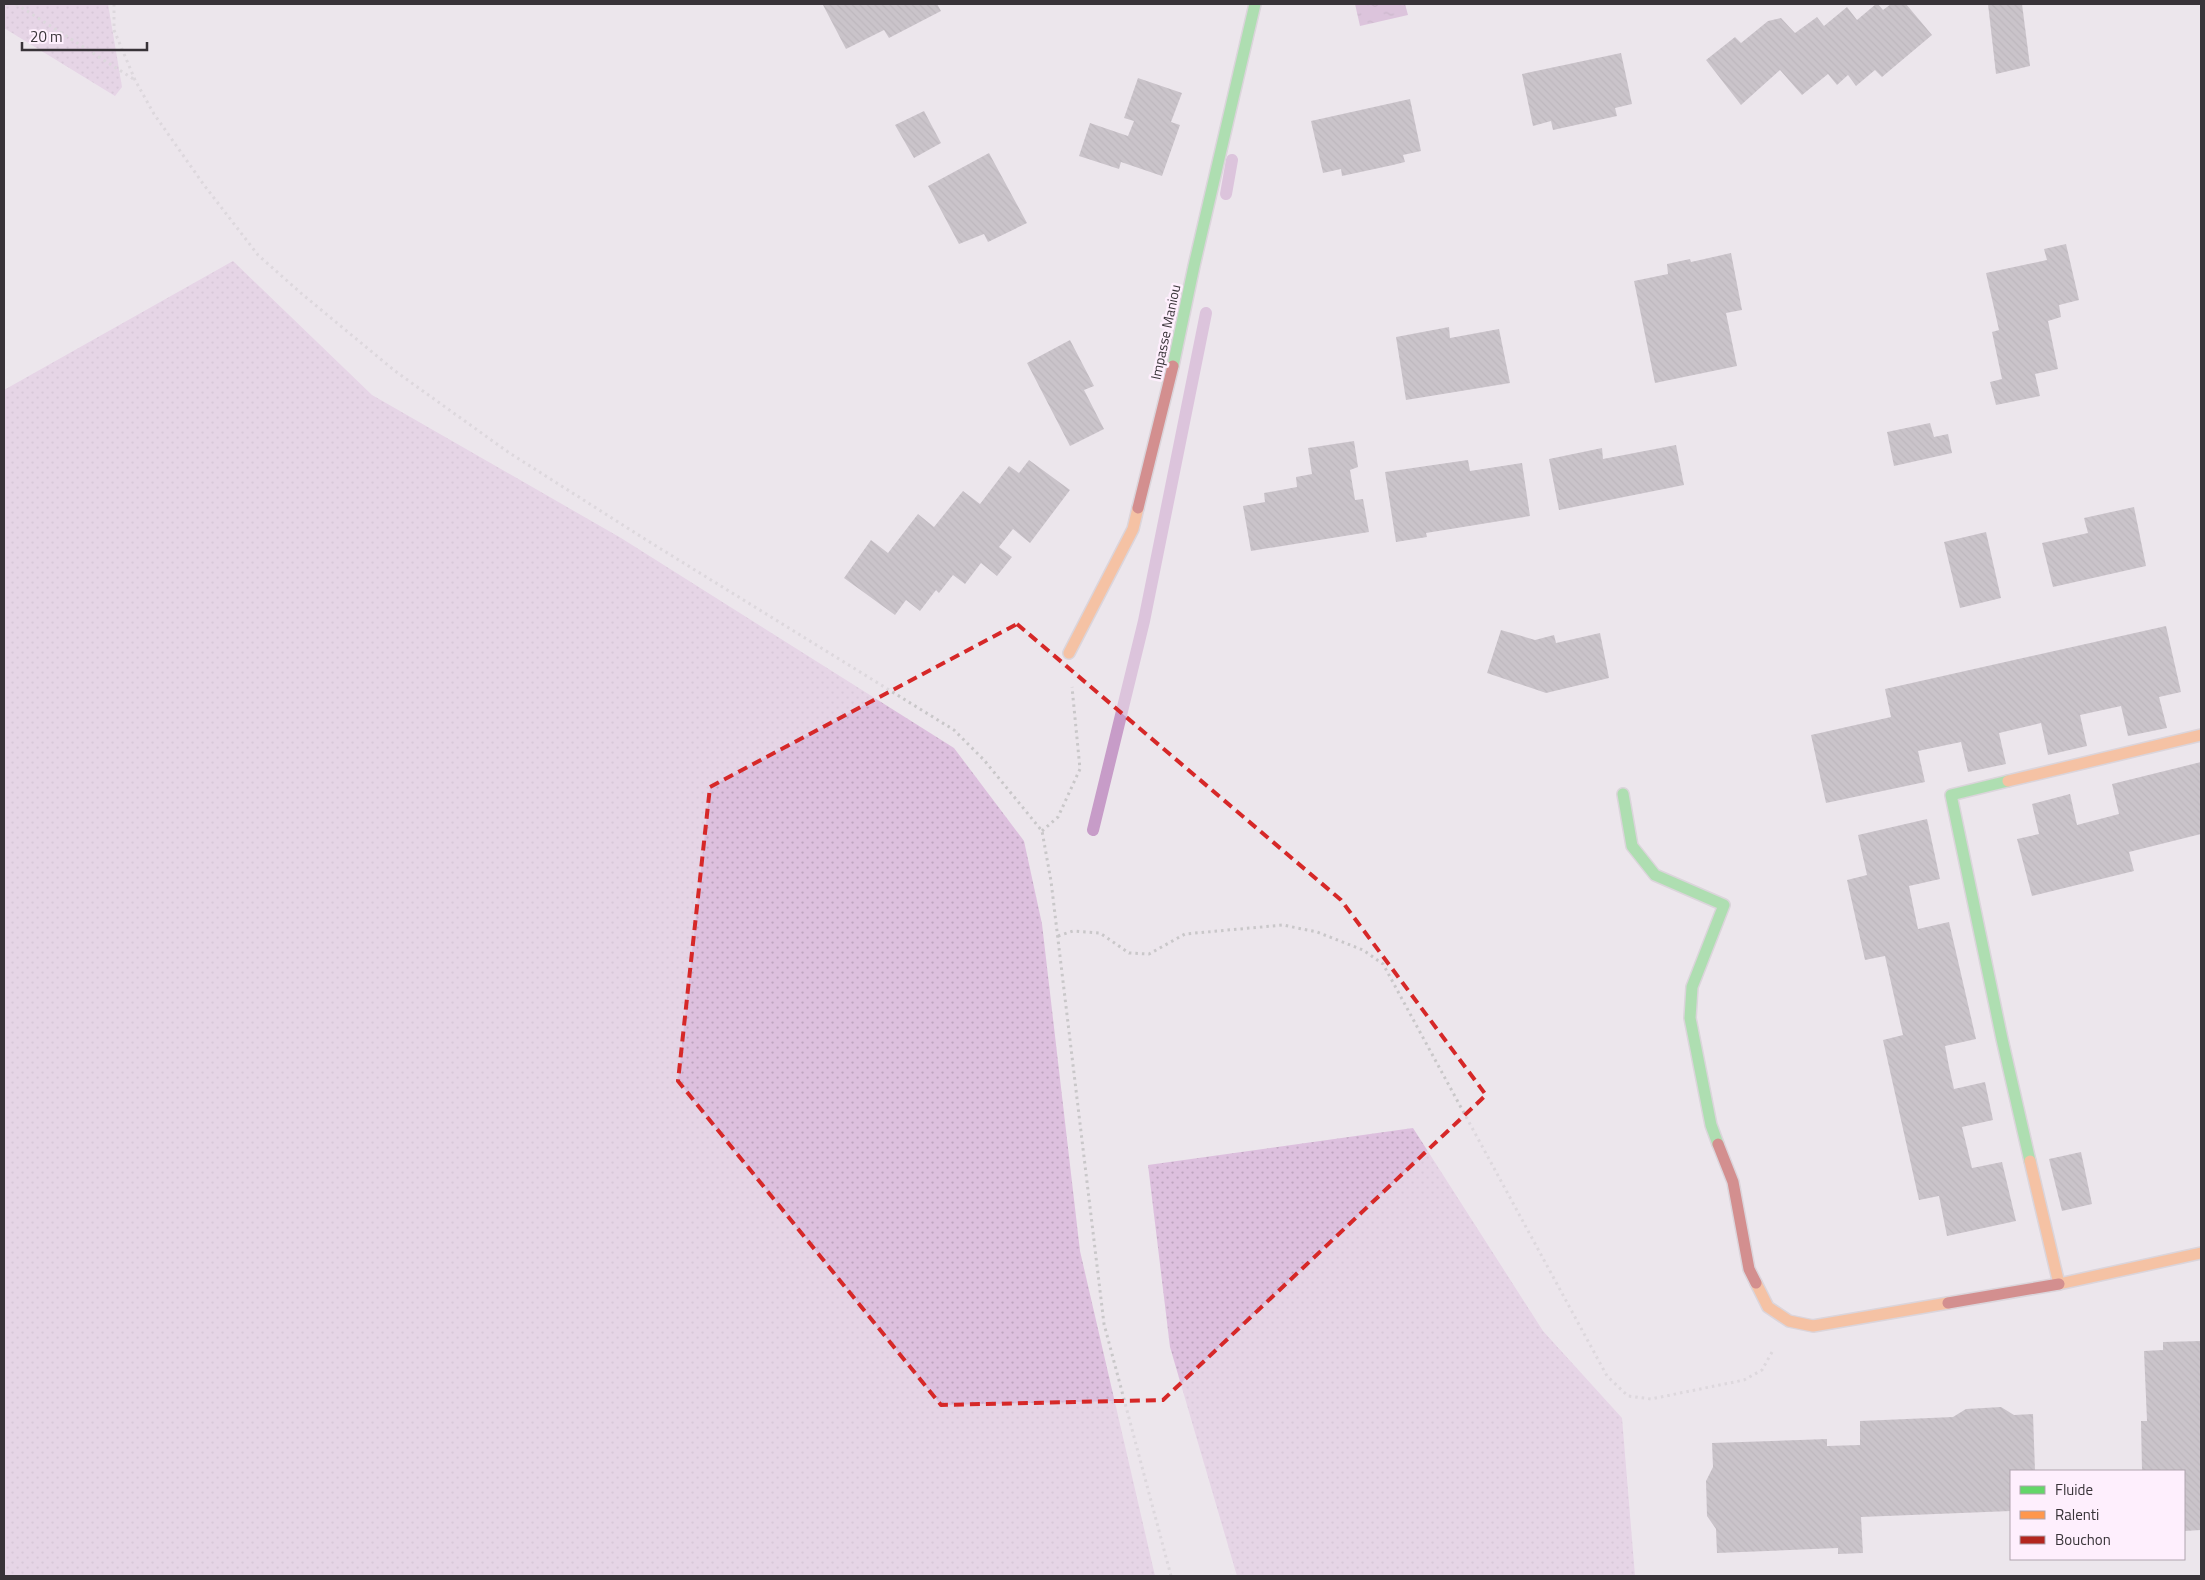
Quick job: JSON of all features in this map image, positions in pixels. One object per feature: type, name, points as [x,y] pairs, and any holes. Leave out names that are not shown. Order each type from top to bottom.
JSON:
[{"type":"street","name":"Impasse Maniou","points":[[1069,653],[1133,529],[1173,367],[1194,266],[1255,4]]},
{"type":"street","points":[[2059,1284],[2002,1039],[1950,794],[2201,735]]},
{"type":"street","points":[[1623,794],[1632,846],[1655,875],[1724,905],[1692,987],[1690,1018],[1711,1125],[1733,1182],[1749,1270],[1768,1308],[1790,1321],[1813,1326],[2059,1284],[2201,1253]]},
{"type":"path","points":[[16,4],[135,80]]},
{"type":"path","points":[[114,4],[114,30],[135,80],[154,114],[258,255],[395,371],[508,452],[954,730],[984,760],[1042,831],[1058,936],[1104,1324],[1171,1576]]},
{"type":"path","points":[[1042,831],[1058,816],[1080,769],[1069,653]]},
{"type":"path","points":[[1058,936],[1073,931],[1100,933],[1129,953],[1149,954],[1185,934],[1283,925],[1317,932],[1363,950],[1383,964],[1607,1376],[1628,1396],[1651,1399],[1744,1380],[1762,1370],[1790,1321]]},
{"type":"highlighted area","points":[[1017,624],[1341,900],[1486,1095],[1163,1400],[941,1405],[678,1081],[710,787]]},
{"type":"shaded area","points":[[4,4],[108,4],[122,87],[115,96],[4,28]]},
{"type":"shaded area","points":[[233,261],[372,395],[621,538],[954,748],[1024,841],[1042,924],[1080,1251],[1155,1576],[4,1576],[4,390]]},
{"type":"shaded area","points":[[1413,1128],[1543,1331],[1622,1418],[1635,1576],[1237,1576],[1170,1347],[1148,1165]]},
{"type":"water","points":[[1355,4],[1405,4],[1408,15],[1360,26]]},
{"type":"building","points":[[937,4],[941,11],[889,38],[884,30],[846,49],[823,5]]},
{"type":"building","points":[[1876,4],[1883,10],[1891,4],[1906,4],[1932,35],[1882,77],[1875,70],[1856,86],[1848,75],[1837,85],[1828,74],[1802,95],[1780,70],[1741,105],[1706,60],[1735,37],[1741,43],[1768,21],[1781,18],[1795,33],[1817,17],[1824,26],[1847,7],[1857,20]]},
{"type":"building","points":[[1988,4],[2022,4],[2030,66],[1996,74]]},
{"type":"building","points":[[1621,53],[1632,104],[1615,108],[1617,116],[1553,130],[1551,121],[1533,126],[1522,74]]},
{"type":"building","points":[[1138,78],[1182,93],[1171,122],[1180,125],[1162,176],[1121,162],[1119,169],[1079,156],[1090,123],[1128,136],[1134,121],[1124,118]]},
{"type":"building","points":[[1410,99],[1421,151],[1403,155],[1405,162],[1393,165],[1342,176],[1341,169],[1323,173],[1311,121]]},
{"type":"building","points":[[924,111],[941,143],[914,158],[895,125]]},
{"type":"building","points":[[989,153],[1027,223],[988,242],[984,234],[959,244],[928,186]]},
{"type":"building","points":[[2066,244],[2079,300],[2059,305],[2061,317],[2048,321],[2058,369],[2035,374],[2040,396],[1996,405],[1990,382],[2002,379],[1992,332],[1999,330],[1986,273],[2047,260],[2044,249]]},
{"type":"building","points":[[1731,253],[1742,310],[1726,313],[1737,366],[1655,383],[1634,281],[1668,274],[1667,264],[1690,259],[1691,262]]},
{"type":"building","points":[[1449,327],[1450,338],[1499,329],[1510,383],[1406,400],[1396,337]]},
{"type":"building","points":[[1070,340],[1094,386],[1084,390],[1104,429],[1070,446],[1027,363]]},
{"type":"building","points":[[1930,423],[1934,437],[1948,434],[1952,453],[1894,466],[1887,432]]},
{"type":"building","points":[[1354,441],[1358,467],[1350,470],[1355,500],[1363,499],[1369,532],[1251,551],[1243,506],[1265,502],[1264,493],[1297,487],[1296,477],[1312,474],[1308,448]]},
{"type":"building","points":[[1676,445],[1684,485],[1559,510],[1549,459],[1602,448],[1603,459]]},
{"type":"building","points":[[1029,460],[1070,490],[1030,543],[1013,529],[999,547],[1012,557],[997,576],[981,563],[965,584],[953,575],[939,593],[936,590],[920,611],[906,600],[895,615],[844,578],[871,540],[888,553],[918,514],[934,527],[963,491],[980,504],[1009,466],[1019,473]]},
{"type":"building","points":[[1468,460],[1470,471],[1522,463],[1530,516],[1426,533],[1427,537],[1396,542],[1385,472]]},
{"type":"building","points":[[2134,507],[2146,566],[2053,587],[2042,543],[2088,533],[2084,518]]},
{"type":"building","points":[[1986,532],[2001,598],[1960,608],[1944,542]]},
{"type":"building","points":[[2166,626],[2181,692],[2159,697],[2167,728],[2128,736],[2121,706],[2080,715],[2087,746],[2048,755],[2041,723],[1999,733],[2006,764],[1968,772],[1961,742],[1918,751],[1925,782],[1826,803],[1811,735],[1891,717],[1885,689]]},
{"type":"building","points":[[1501,630],[1535,640],[1554,635],[1556,643],[1600,633],[1609,678],[1546,693],[1487,673]]},
{"type":"building","points":[[2201,762],[2201,834],[2129,852],[2134,871],[2032,896],[2017,839],[2039,834],[2032,804],[2070,794],[2077,825],[2119,814],[2112,784]]},
{"type":"building","points":[[1927,819],[1940,879],[1909,886],[1918,929],[1949,922],[1976,1039],[1945,1046],[1949,1067],[1954,1089],[1985,1082],[1993,1120],[1962,1127],[1972,1168],[2002,1162],[2016,1221],[1947,1236],[1939,1196],[1919,1200],[1883,1040],[1903,1035],[1885,956],[1865,960],[1847,880],[1867,875],[1858,835]]},
{"type":"building","points":[[2081,1152],[2092,1204],[2062,1211],[2049,1159]]},
{"type":"building","points":[[2201,1341],[2201,1530],[2185,1531],[2185,1470],[2142,1470],[2141,1421],[2147,1421],[2144,1351],[2163,1350],[2163,1342]]},
{"type":"building","points":[[2001,1407],[2014,1415],[2033,1414],[2035,1470],[2010,1470],[2010,1511],[1861,1517],[1863,1553],[1838,1554],[1838,1548],[1717,1553],[1716,1529],[1707,1516],[1706,1481],[1713,1467],[1712,1443],[1827,1439],[1827,1446],[1860,1445],[1860,1421],[1953,1417],[1966,1409]]},
{"type":"waterway","points":[[1226,194],[1232,160]]},
{"type":"waterway","points":[[1093,830],[1144,621],[1206,313]]},
{"type":"traffic: fast","points":[[1173,366],[1194,266],[1255,4]]},
{"type":"traffic: fast","points":[[2008,781],[1951,795],[2002,1039],[2030,1161]]},
{"type":"traffic: fast","points":[[1623,794],[1632,846],[1655,875],[1724,905],[1692,987],[1690,1018],[1711,1125],[1718,1144]]},
{"type":"traffic: slow","points":[[1069,653],[1133,529],[1138,508]]},
{"type":"traffic: slow","points":[[2008,781],[2201,735]]},
{"type":"traffic: slow","points":[[2030,1161],[2059,1284],[2201,1253]]},
{"type":"traffic: slow","points":[[1756,1283],[1768,1307],[1789,1321],[1813,1326],[1948,1303]]},
{"type":"traffic: jam","points":[[1138,508],[1173,366]]},
{"type":"traffic: jam","points":[[1718,1144],[1733,1182],[1749,1269],[1756,1283]]},
{"type":"traffic: jam","points":[[1948,1303],[2059,1284]]}]
